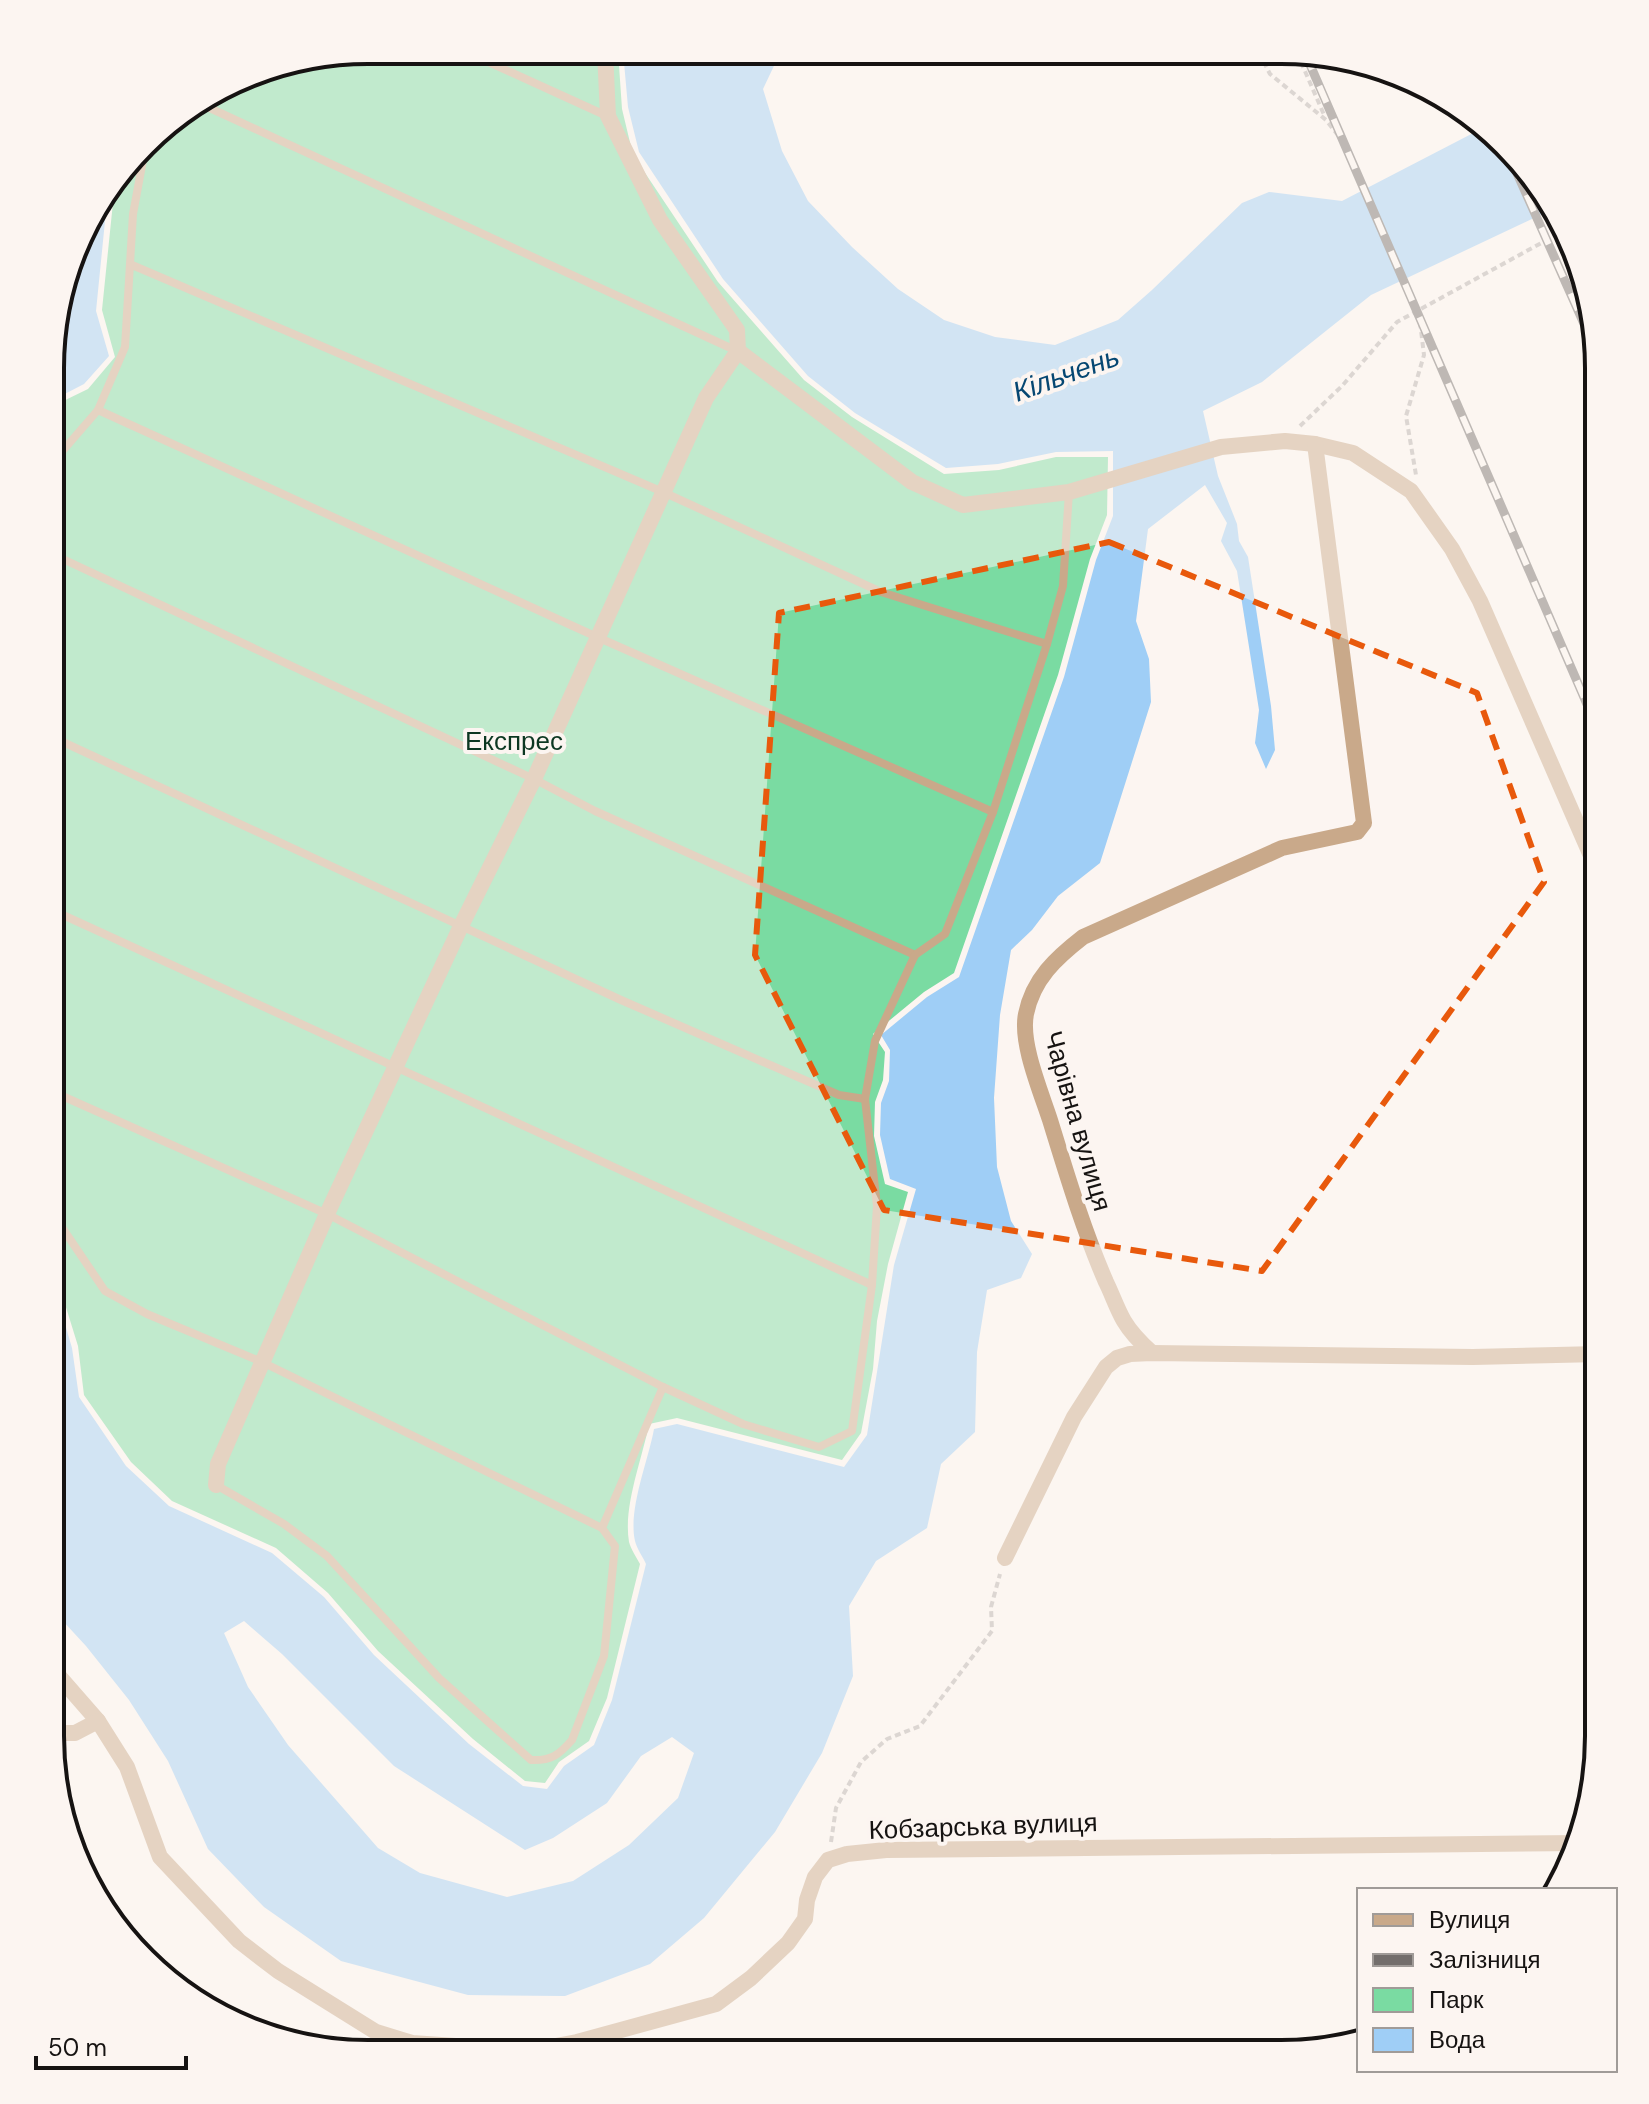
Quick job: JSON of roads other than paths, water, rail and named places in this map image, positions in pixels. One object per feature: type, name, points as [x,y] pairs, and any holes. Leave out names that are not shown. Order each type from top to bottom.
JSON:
[{"type":"street","points":[[216,1485],[218,1464],[327,1214],[461,926],[534,779],[706,398],[738,351],[737,330],[660,220],[608,116],[606,64]]},
{"type":"street","points":[[738,351],[912,482],[963,505],[1069,492],[1221,447],[1285,441],[1353,453],[1411,491],[1452,549],[1480,601],[1585,842]]},
{"type":"street","name":"Чарівна вулиця","points":[[1152,1353],[1135,1338],[1123,1319],[1087,1236],[1027,1040],[1025,1016],[1042,975],[1058,956],[1083,937],[1282,848],[1357,832],[1364,823],[1315,444]]},
{"type":"street","points":[[1005,1558],[1067,1429],[1106,1367],[1117,1358],[1152,1353],[1473,1357],[1585,1354]]},
{"type":"street","points":[[64,1682],[98,1721],[75,1733],[64,1733]]},
{"type":"street","name":"Кобзарська вулиця","points":[[98,1721],[127,1767],[160,1857],[239,1941],[278,1971],[376,2032],[402,2040]]},
{"type":"street","name":"Кобзарська вулиця","points":[[584,2040],[716,2004],[751,1978],[788,1943],[805,1919],[807,1900],[815,1877],[828,1860],[847,1854],[886,1850],[1565,1843]]},
{"type":"lane","points":[[493,64],[608,116]]},
{"type":"lane","points":[[210,108],[738,351]]},
{"type":"lane","points":[[64,449],[98,410],[125,347],[133,214],[142,165]]},
{"type":"lane","points":[[132,265],[663,492],[881,592],[1047,644]]},
{"type":"lane","points":[[98,410],[597,637],[993,812]]},
{"type":"lane","points":[[64,1097],[327,1214],[663,1387],[743,1424],[819,1447],[852,1431],[872,1285],[877,1206],[865,1099],[875,1041],[915,955],[945,934],[993,812],[1063,586],[1069,492]]},
{"type":"lane","points":[[64,560],[534,779],[595,811],[915,955]]},
{"type":"lane","points":[[64,743],[461,926],[839,1095],[865,1099]]},
{"type":"lane","points":[[64,916],[872,1285]]},
{"type":"lane","points":[[64,1230],[105,1291],[147,1314],[262,1362],[602,1528],[615,1546],[604,1656],[572,1740],[548,1761],[531,1760],[439,1678],[327,1556],[284,1524],[216,1485]]},
{"type":"lane","points":[[602,1528],[663,1387]]},
{"type":"water","name":"Кільчень","points":[[624,64],[775,64],[763,89],[782,151],[808,201],[852,247],[898,289],[944,320],[995,337],[1055,345],[1118,320],[1242,203],[1269,192],[1342,201],[1473,133],[1510,168],[1543,214],[1371,295],[1262,382],[1203,411],[1218,476],[1237,524],[1239,541],[1248,557],[1275,750],[1266,769],[1255,743],[1259,710],[1237,571],[1221,541],[1227,523],[1205,485],[1148,529],[1136,621],[1149,659],[1151,702],[1100,863],[1058,896],[1032,930],[1011,950],[1000,1015],[994,1098],[997,1167],[1011,1221],[1032,1254],[1021,1278],[987,1290],[977,1352],[975,1432],[941,1464],[927,1528],[876,1561],[849,1606],[853,1676],[822,1753],[775,1832],[704,1918],[650,1964],[565,1996],[468,1995],[341,1961],[264,1907],[208,1849],[168,1761],[129,1700],[64,1622],[64,1321],[72,1348],[79,1397],[126,1466],[169,1506],[272,1553],[324,1597],[374,1655],[469,1744],[523,1786],[547,1789],[564,1766],[594,1745],[612,1700],[646,1564],[635,1541],[634,1515],[654,1429],[677,1424],[844,1467],[867,1435],[894,1265],[916,1189],[890,1179],[880,1135],[881,1103],[889,1081],[890,1050],[881,1035],[927,997],[959,977],[1064,677],[1096,560],[1113,516],[1113,451],[1056,452],[998,464],[946,468],[855,413],[808,376],[723,279],[639,152],[628,107]],"holes":[[[244,1621],[282,1654],[394,1766],[525,1850],[553,1838],[607,1803],[641,1756],[672,1737],[694,1753],[678,1798],[629,1845],[573,1881],[507,1897],[420,1873],[378,1848],[288,1745],[248,1687],[224,1633]]]},
{"type":"water","points":[[106,215],[96,311],[109,356],[84,384],[64,394],[67,328],[80,270]]},
{"type":"railway","points":[[1311,66],[1585,700]]},
{"type":"railway","points":[[1521,181],[1580,315]]},
{"type":"park label","name":"Експрес","points":[[514,741]]}]
